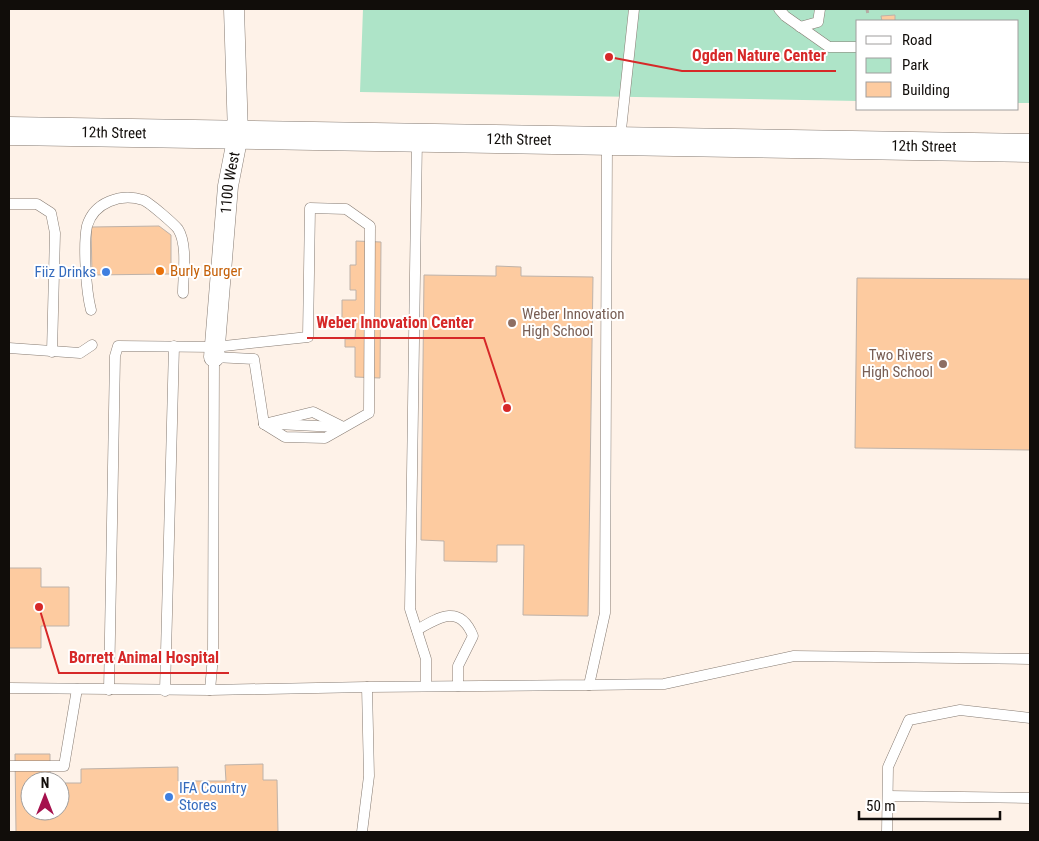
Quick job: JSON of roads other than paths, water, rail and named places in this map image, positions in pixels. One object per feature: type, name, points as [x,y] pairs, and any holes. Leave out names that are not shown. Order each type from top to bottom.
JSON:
[{"type":"main road","name":"12th Street","points":[[9,131],[1030,148]]},
{"type":"street","name":"1100 West","points":[[215,352],[228,186],[238,135],[234,9]]},
{"type":"lane","points":[[589,685],[605,613],[613,141],[634,9]]},
{"type":"lane","points":[[779,9],[785,16],[829,47],[856,47]]},
{"type":"lane","points":[[800,27],[818,22],[820,9]]},
{"type":"lane","points":[[417,138],[410,609],[426,659],[426,685]]},
{"type":"lane","points":[[91,310],[86,289],[88,226],[97,209],[110,200],[128,198],[144,200],[178,229],[183,244],[184,293]]},
{"type":"lane","points":[[9,204],[37,204],[51,213],[55,233],[52,352]]},
{"type":"lane","points":[[215,352],[308,337],[310,208],[346,209],[370,226],[369,413],[325,438],[285,436],[264,424]]},
{"type":"lane","points":[[9,348],[80,353],[92,345]]},
{"type":"lane","points":[[109,690],[114,356],[118,346],[174,346],[254,359],[264,424]]},
{"type":"lane","points":[[165,691],[174,346]]},
{"type":"lane","points":[[210,690],[213,656],[215,352]]},
{"type":"lane","points":[[264,424],[312,412],[343,427]]},
{"type":"lane","points":[[417,630],[438,618],[449,615],[460,618],[469,626],[473,636],[458,666],[458,686]]},
{"type":"lane","points":[[9,688],[165,691],[367,688],[426,685],[664,684],[794,656],[1030,659]]},
{"type":"lane","points":[[362,832],[369,776],[367,688]]},
{"type":"lane","points":[[9,766],[64,766],[77,689]]},
{"type":"lane","points":[[887,832],[888,767],[908,720],[960,710],[1030,718]]},
{"type":"lane","points":[[888,796],[1030,798]]},
{"type":"place","name":"Ogden Nature Center","points":[[609,57]]},
{"type":"place","name":"Burly Burger","points":[[160,271]]},
{"type":"place","name":"Fiiz Drinks","points":[[106,272]]},
{"type":"place","name":"Weber Innovation High School","points":[[512,323]]},
{"type":"place","name":"Two Rivers High School","points":[[943,364]]},
{"type":"place","name":"Weber Innovation Center","points":[[507,408]]},
{"type":"place","name":"Borrett Animal Hospital","points":[[39,607]]},
{"type":"place","name":"IFA Country Stores","points":[[169,797]]}]
